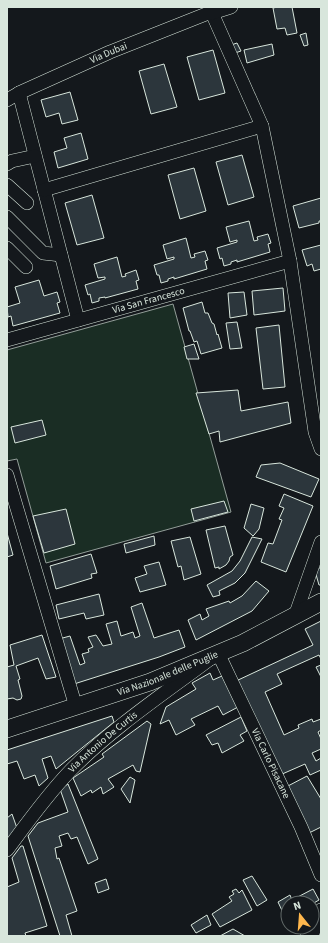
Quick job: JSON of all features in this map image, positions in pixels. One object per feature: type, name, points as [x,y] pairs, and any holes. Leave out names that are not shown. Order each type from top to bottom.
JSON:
[{"type":"main road","name":"Via Nazionale delle Puglie","points":[[7,729],[150,682],[243,643],[321,602]]},
{"type":"main road","points":[[309,936],[321,912]]},
{"type":"street","name":"Via Dubai","points":[[7,100],[19,93],[110,52],[210,11],[231,7]]},
{"type":"street","points":[[210,11],[262,126],[290,261],[315,432],[321,449]]},
{"type":"street","points":[[19,93],[78,320]]},
{"type":"street","points":[[44,190],[262,126]]},
{"type":"street","points":[[7,164],[12,161],[35,156]]},
{"type":"street","points":[[7,185],[26,202]]},
{"type":"street","points":[[7,217],[44,253],[61,254]]},
{"type":"street","points":[[7,248],[26,267]]},
{"type":"street","name":"Via San Francesco","points":[[7,340],[290,261]]},
{"type":"street","points":[[7,475],[12,505],[76,707]]},
{"type":"street","points":[[295,616],[321,542]]},
{"type":"street","name":"Via Antonio De Curtis","points":[[7,850],[35,812],[70,771],[120,726],[218,653]]},
{"type":"street","name":"Via Carlo Pisacane","points":[[218,653],[301,827],[321,875]]},
{"type":"green space","points":[[173,304],[231,512],[46,563],[17,459],[7,461],[7,350]]},
{"type":"building","points":[[292,7],[297,33],[287,35],[285,28],[277,29],[273,8]]},
{"type":"building","points":[[306,33],[308,45],[304,46],[300,35]]},
{"type":"building","points":[[237,43],[241,51],[235,53],[231,45]]},
{"type":"building","points":[[272,44],[274,55],[247,63],[244,50]]},
{"type":"building","points":[[213,50],[225,93],[199,100],[187,57]]},
{"type":"building","points":[[164,64],[177,107],[151,114],[139,71]]},
{"type":"building","points":[[70,92],[78,120],[62,124],[59,113],[46,117],[41,100]]},
{"type":"building","points":[[81,133],[88,159],[58,168],[54,152],[67,148],[64,138]]},
{"type":"building","points":[[242,155],[254,197],[228,205],[216,162]]},
{"type":"building","points":[[194,168],[206,211],[180,219],[168,175]]},
{"type":"building","points":[[92,195],[104,238],[77,245],[65,203]]},
{"type":"building","points":[[321,198],[321,221],[319,221],[319,223],[299,228],[293,206]]},
{"type":"building","points":[[249,221],[254,241],[258,240],[257,237],[268,234],[271,243],[268,244],[270,252],[237,262],[237,260],[224,266],[217,248],[237,242],[237,240],[230,242],[226,227]]},
{"type":"building","points":[[186,238],[191,258],[195,257],[194,254],[205,251],[208,260],[205,261],[207,269],[174,279],[174,277],[161,283],[154,265],[174,259],[174,257],[167,259],[163,245]]},
{"type":"building","points":[[321,245],[321,269],[314,271],[312,264],[307,266],[302,250]]},
{"type":"building","points":[[117,257],[122,277],[126,276],[125,274],[136,270],[139,280],[136,281],[138,289],[105,298],[99,298],[99,301],[92,303],[90,294],[88,295],[85,285],[105,279],[105,277],[98,278],[94,264]]},
{"type":"building","points":[[39,280],[44,296],[57,292],[60,302],[57,303],[60,313],[13,326],[11,316],[8,317],[7,307],[20,303],[15,287]]},
{"type":"building","points":[[283,288],[285,311],[254,315],[252,291]]},
{"type":"building","points":[[244,292],[247,315],[230,318],[228,293]]},
{"type":"building","points":[[202,302],[205,313],[208,313],[212,323],[214,324],[222,348],[201,354],[197,341],[194,342],[189,331],[183,308]]},
{"type":"building","points":[[237,322],[242,348],[230,349],[226,323]]},
{"type":"building","points":[[279,325],[285,387],[263,389],[256,328]]},
{"type":"building","points":[[194,344],[199,359],[187,359],[184,347]]},
{"type":"building","points":[[238,390],[241,411],[288,402],[291,423],[220,442],[219,431],[209,434],[196,393]]},
{"type":"building","points":[[42,420],[46,435],[15,443],[11,427]]},
{"type":"building","points":[[280,463],[319,479],[311,497],[256,477],[261,465]]},
{"type":"building","points":[[284,494],[313,506],[286,572],[261,562],[268,543],[273,544],[282,520],[279,519],[284,508],[279,506]]},
{"type":"building","points":[[224,501],[228,512],[194,521],[191,509]]},
{"type":"building","points":[[251,504],[264,508],[259,529],[253,536],[244,528]]},
{"type":"building","points":[[66,509],[75,544],[44,553],[33,516]]},
{"type":"building","points":[[225,526],[233,555],[230,557],[226,565],[219,569],[219,567],[215,568],[206,530]]},
{"type":"building","points":[[7,533],[13,555],[7,557]]},
{"type":"building","points":[[154,536],[155,545],[126,553],[124,544]]},
{"type":"building","points":[[190,537],[201,574],[184,580],[181,566],[178,567],[171,541]]},
{"type":"building","points":[[252,537],[262,539],[245,573],[235,583],[219,591],[220,595],[213,597],[207,585],[232,571],[240,561]]},
{"type":"building","points":[[91,554],[97,573],[91,574],[92,578],[56,589],[50,566]]},
{"type":"building","points":[[159,562],[166,585],[140,592],[135,578],[147,574],[144,566]]},
{"type":"building","points":[[321,567],[321,585],[319,585],[315,571]]},
{"type":"building","points":[[256,581],[269,591],[252,611],[196,640],[188,620],[200,614],[202,620],[209,616],[206,609],[229,601],[230,603],[242,596]]},
{"type":"building","points":[[99,594],[104,615],[86,619],[84,613],[59,619],[56,605]]},
{"type":"building","points":[[142,603],[154,638],[179,630],[185,647],[159,657],[74,684],[59,639],[70,636],[80,665],[85,663],[82,654],[89,652],[88,649],[93,647],[88,637],[96,635],[103,646],[112,644],[106,624],[117,621],[121,636],[133,632],[135,638],[140,636],[131,607]]},
{"type":"building","points":[[321,621],[321,659],[319,655],[277,674],[282,684],[265,692],[284,735],[299,728],[298,725],[312,719],[313,722],[321,719],[321,730],[318,732],[321,739],[321,749],[312,753],[316,761],[321,758],[321,770],[310,775],[305,764],[280,775],[236,681],[313,645],[305,629]]},
{"type":"building","points":[[42,635],[56,677],[46,679],[38,658],[16,666],[20,679],[18,680],[22,696],[21,699],[17,700],[13,698],[7,699],[7,667],[14,665],[10,645]]},
{"type":"building","points":[[321,665],[321,677],[316,667]]},
{"type":"building","points":[[210,673],[213,680],[222,676],[238,707],[223,715],[218,706],[191,719],[195,725],[176,735],[169,720],[160,724],[166,707],[196,689],[192,683]]},
{"type":"building","points":[[112,716],[114,722],[56,769],[51,756],[42,759],[48,778],[39,786],[35,775],[24,779],[17,761],[7,764],[7,750]]},
{"type":"building","points":[[241,717],[247,731],[240,735],[244,741],[222,753],[218,743],[212,745],[206,735]]},
{"type":"building","points":[[147,721],[151,724],[140,772],[136,771],[133,765],[108,779],[114,787],[103,794],[101,787],[92,793],[91,790],[81,796],[73,778],[104,757],[102,754]]},
{"type":"building","points":[[307,776],[321,799],[321,827],[309,833],[286,787]]},
{"type":"building","points":[[130,777],[135,780],[130,803],[121,789]]},
{"type":"building","points":[[68,784],[98,859],[88,864],[77,837],[71,839],[68,833],[59,836],[62,846],[55,848],[57,859],[59,858],[77,911],[66,915],[72,936],[60,936],[28,836],[38,823],[68,812],[60,789]]},
{"type":"building","points":[[12,814],[18,831],[7,841],[7,818]]},
{"type":"building","points":[[21,846],[23,846],[47,926],[25,933],[26,936],[7,936],[7,887],[19,882],[12,858]]},
{"type":"building","points":[[252,876],[267,900],[257,906],[243,880]]},
{"type":"building","points":[[106,879],[109,889],[98,893],[95,883]]},
{"type":"building","points":[[236,889],[239,893],[242,890],[252,910],[220,927],[212,914],[232,901],[229,897],[234,894],[232,891]]},
{"type":"building","points":[[313,889],[316,895],[302,895]]},
{"type":"building","points":[[207,915],[211,925],[196,933],[191,925]]},
{"type":"building","points":[[233,929],[245,936],[220,936]]}]
